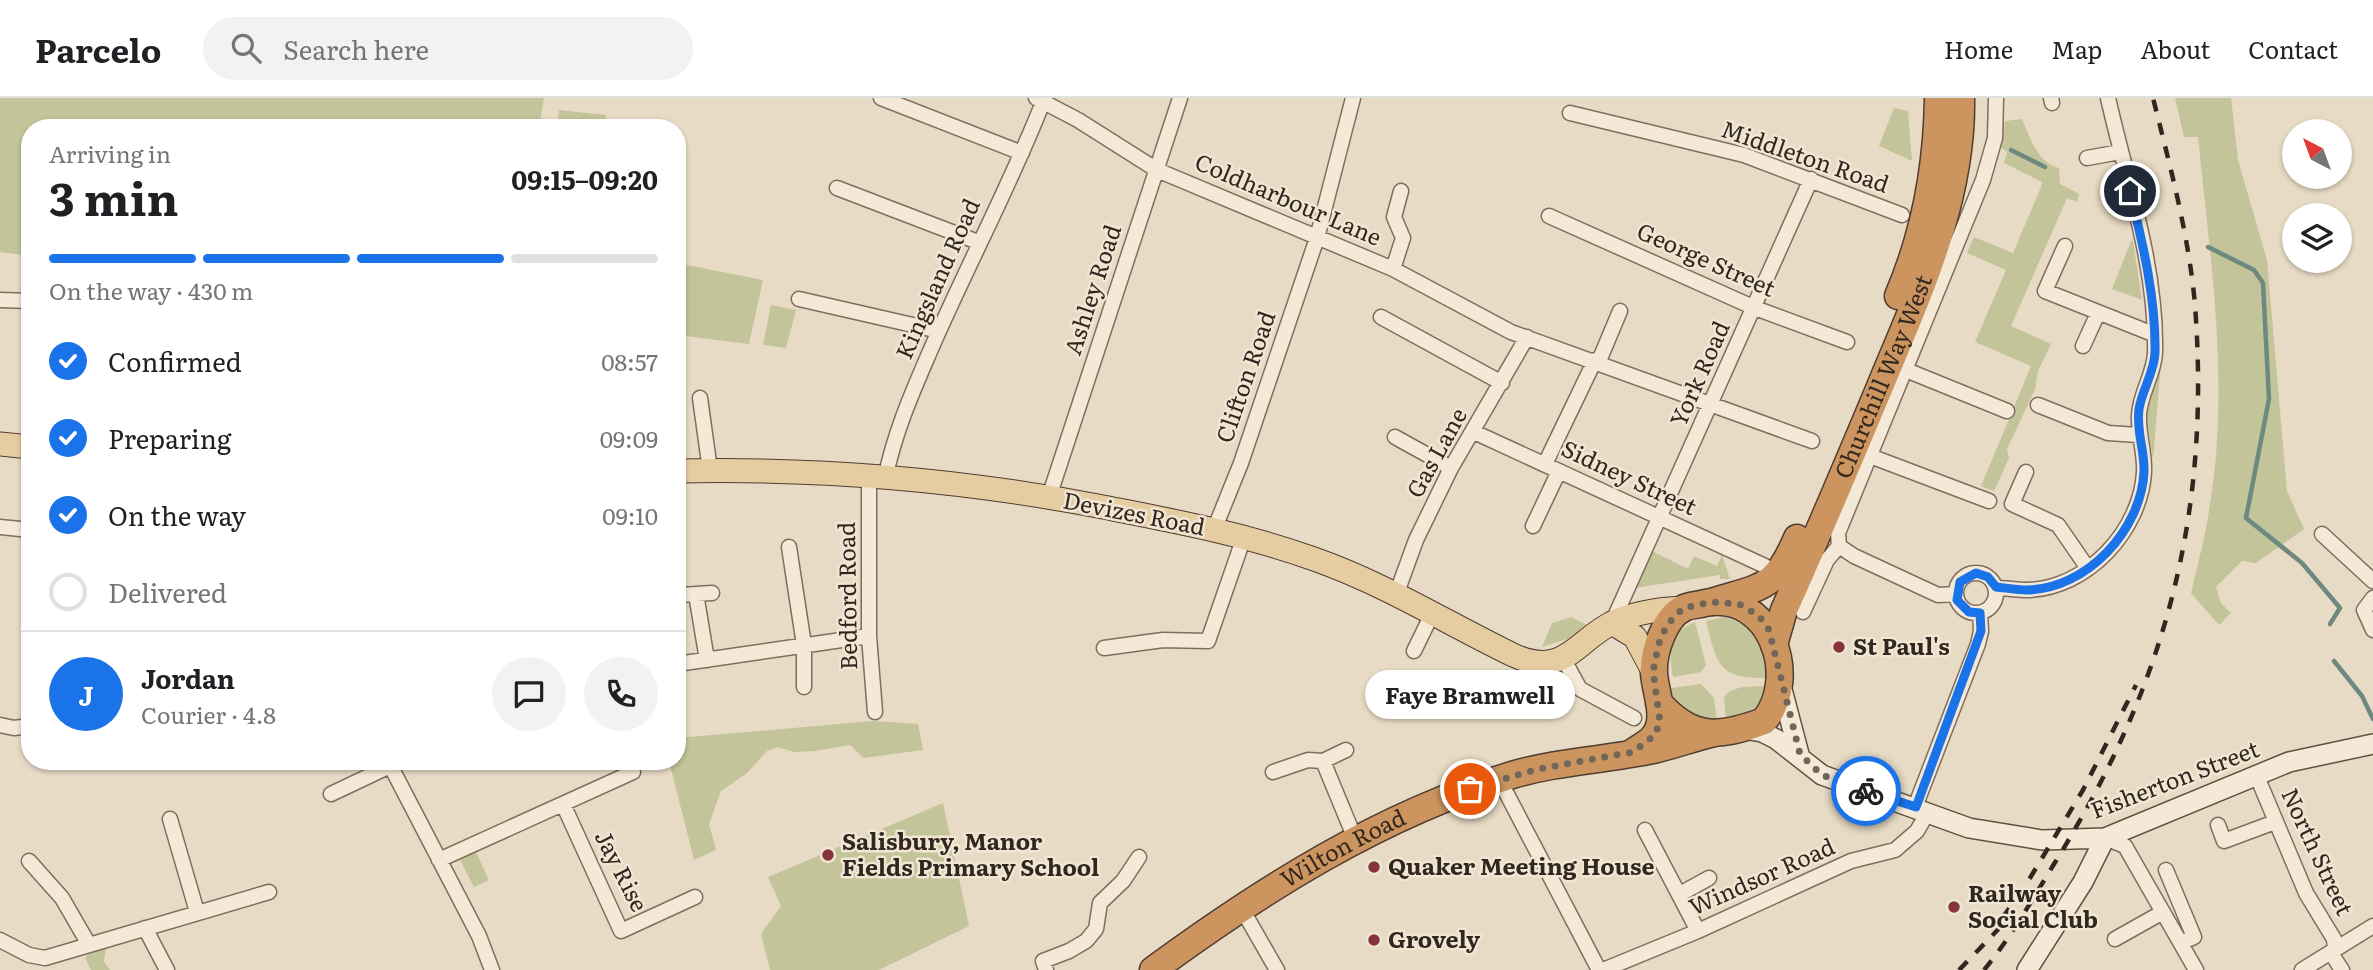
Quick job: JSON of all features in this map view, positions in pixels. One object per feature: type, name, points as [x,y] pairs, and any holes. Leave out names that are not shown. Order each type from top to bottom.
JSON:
[{"type":"highway","points":[[1932,98],[1938,128]]},
{"type":"highway","name":"Churchill Way West","points":[[1712,602],[1763,587],[1777,576],[1788,560],[1906,279],[1924,218],[1938,128],[1938,98]]},
{"type":"highway","name":"Churchill Way West","points":[[1774,645],[1784,610],[1915,302],[1942,230],[1955,168],[1961,98]]},
{"type":"highway","points":[[1633,752],[1655,735],[1660,722],[1653,671],[1659,643],[1667,625],[1683,608],[1712,602],[1739,604],[1759,616],[1769,630],[1774,645],[1778,674],[1777,697],[1764,721],[1744,729],[1714,733],[1688,729],[1676,722],[1658,702]]},
{"type":"highway","name":"Wilton Road","points":[[1153,970],[1318,861],[1356,841],[1499,779],[1538,769],[1646,751],[1714,733]]},
{"type":"main road","points":[[0,444],[21,446]]},
{"type":"main road","name":"Devizes Road","points":[[686,471],[772,471],[877,478],[1049,497],[1214,530],[1317,560],[1396,595],[1524,660],[1544,662],[1563,658]]},
{"type":"main road","points":[[1563,658],[1612,623],[1645,612],[1683,608]]},
{"type":"main road","points":[[1612,623],[1635,637],[1653,671]]},
{"type":"street","points":[[881,98],[1023,153]]},
{"type":"street","name":"Ashley Road","points":[[1049,497],[1180,98]]},
{"type":"street","name":"Clifton Road","points":[[1214,530],[1241,463],[1317,238],[1353,98]]},
{"type":"street","points":[[1802,612],[1827,560],[1839,546],[1838,533],[1983,180],[1995,138],[1996,98]]},
{"type":"street","points":[[1996,587],[2028,590],[2061,582],[2108,553],[2138,508],[2144,471],[2138,435],[2139,410],[2155,354],[2147,256],[2108,98]]},
{"type":"street","name":"Kingsland Road","points":[[877,478],[978,242],[1023,153],[1039,100]]},
{"type":"street","name":"Coldharbour Lane","points":[[1039,100],[1157,170],[1393,269],[1527,337],[1597,360],[1812,441]]},
{"type":"street","name":"Middleton Road","points":[[1570,113],[1744,155],[1902,215]]},
{"type":"street","points":[[2087,158],[2120,152]]},
{"type":"street","name":"York Road","points":[[1612,623],[1811,179]]},
{"type":"street","points":[[837,188],[978,242]]},
{"type":"street","points":[[1393,269],[1403,238],[1394,218],[1401,191]]},
{"type":"street","name":"George Street","points":[[1549,216],[1755,307],[1847,342]]},
{"type":"street","points":[[2065,246],[2045,291],[2153,334]]},
{"type":"street","points":[[799,299],[939,331]]},
{"type":"street","points":[[0,300],[21,301]]},
{"type":"street","points":[[1545,464],[1620,311]]},
{"type":"street","points":[[2083,346],[2098,313]]},
{"type":"street","points":[[1381,317],[1502,383]]},
{"type":"street","name":"Gas Lane","points":[[1396,595],[1416,540],[1451,468],[1527,337]]},
{"type":"street","points":[[1906,370],[2007,411]]},
{"type":"street","points":[[700,398],[710,470]]},
{"type":"street","points":[[2038,405],[2108,433],[2138,435]]},
{"type":"street","name":"Sidney Street","points":[[1474,432],[1765,566]]},
{"type":"street","points":[[1395,437],[1451,468]]},
{"type":"street","points":[[1870,456],[1989,500]]},
{"type":"street","points":[[1533,526],[1559,471]]},
{"type":"street","points":[[2026,472],[2012,504],[2058,525],[2087,567]]},
{"type":"street","name":"Bedford Road","points":[[875,712],[870,636],[877,478]]},
{"type":"street","points":[[0,527],[21,529]]},
{"type":"street","points":[[2322,534],[2373,581]]},
{"type":"street","points":[[1104,648],[1163,639],[1208,641],[1244,537]]},
{"type":"street","points":[[1839,546],[1854,556],[1938,595],[1956,594]]},
{"type":"street","points":[[789,547],[804,645],[804,687]]},
{"type":"street","points":[[1970,574],[1988,577],[1996,587],[1995,601],[1980,613],[1964,609],[1956,594],[1960,582],[1970,574]]},
{"type":"street","points":[[1626,587],[1630,598],[1645,612]]},
{"type":"street","points":[[686,595],[712,593]]},
{"type":"street","points":[[696,594],[707,660]]},
{"type":"street","points":[[2373,598],[2364,610],[2373,629]]},
{"type":"street","name":"Windsor Road","points":[[1601,970],[1699,931],[1851,861],[1895,850],[1917,831],[1978,644],[1981,631],[1980,613]]},
{"type":"street","points":[[1414,651],[1432,614]]},
{"type":"street","points":[[686,663],[870,636]]},
{"type":"street","points":[[1563,658],[1580,689],[1634,718]]},
{"type":"street","points":[[1778,674],[1788,702],[1800,754]]},
{"type":"street","points":[[0,725],[21,726]]},
{"type":"street","name":"Fisherton Street","points":[[1744,729],[1762,732],[1800,754],[1822,775],[1969,828],[2042,840],[2105,838],[2256,774],[2308,756],[2373,744]]},
{"type":"street","points":[[1273,772],[1308,760],[1323,761],[1346,750]]},
{"type":"street","points":[[1323,761],[1356,841]]},
{"type":"street","points":[[331,794],[376,770]]},
{"type":"street","points":[[393,770],[479,936],[492,970]]},
{"type":"street","points":[[439,860],[633,772]]},
{"type":"street","name":"North Street","points":[[2256,774],[2306,893],[2334,939],[2333,951],[2342,970]]},
{"type":"street","points":[[1499,779],[1601,970]]},
{"type":"street","name":"Jay Rise","points":[[563,804],[621,931],[695,897]]},
{"type":"street","points":[[170,819],[197,912]]},
{"type":"street","points":[[2218,825],[2224,841],[2275,821]]},
{"type":"street","points":[[1645,830],[1699,931]]},
{"type":"street","points":[[2027,970],[2090,870],[2105,838],[2125,846],[2196,970]]},
{"type":"street","points":[[1045,966],[1086,940],[1096,929],[1100,903],[1123,881],[1139,857]]},
{"type":"street","points":[[29,861],[62,898],[88,943]]},
{"type":"street","points":[[2166,870],[2194,937],[2181,943]]},
{"type":"street","points":[[1680,894],[1709,878]]},
{"type":"street","points":[[0,940],[29,956],[45,958],[88,943],[269,892]]},
{"type":"street","points":[[1242,909],[1277,970]]},
{"type":"street","points":[[2115,939],[2163,912]]},
{"type":"street","points":[[2302,970],[2373,926]]},
{"type":"street","points":[[145,928],[167,970]]},
{"type":"green space","points":[[0,98],[544,98],[540,119],[21,119],[21,255],[0,252]]},
{"type":"green space","points":[[2175,98],[2231,98],[2238,160],[2267,260],[2287,491],[2304,529],[2256,563],[2242,561],[2216,587],[2221,603],[2231,613],[2219,625],[2191,593],[2206,526],[2216,458],[2218,366],[2198,137],[2184,137]]},
{"type":"green space","points":[[1894,108],[1908,111],[1912,161],[1879,146]]},
{"type":"green space","points":[[559,110],[606,115],[605,119],[558,119]]},
{"type":"green space","points":[[2022,119],[2040,155],[2045,161],[2059,168],[2060,184],[2079,194],[2077,202],[2067,198],[2011,326],[2051,344],[2038,371],[2035,389],[2007,449],[2009,458],[1994,491],[1981,486],[2031,366],[1975,342],[2006,270],[1967,253],[1974,237],[2013,253],[2041,187],[2042,182],[2004,163],[2007,152],[2001,147],[2005,121]]},
{"type":"green space","points":[[2133,241],[2142,300],[2112,289]]},
{"type":"green space","points":[[686,265],[763,280],[749,344],[686,336]]},
{"type":"green space","points":[[771,305],[796,310],[786,348],[763,345]]},
{"type":"green space","points":[[2161,362],[2153,460],[2145,410]]},
{"type":"green space","points":[[1652,551],[1688,569],[1694,556],[1717,566],[1722,555],[1730,579],[1720,579],[1720,575],[1634,588]]},
{"type":"green space","points":[[1571,617],[1587,625],[1577,636],[1542,647],[1552,623]]},
{"type":"green space","points":[[1724,617],[1744,626],[1756,639],[1764,657],[1767,678],[1738,676],[1722,666],[1713,648],[1706,621]]},
{"type":"green space","points":[[1695,622],[1706,665],[1701,672],[1673,677],[1672,644],[1680,631]]},
{"type":"green space","points":[[1701,684],[1714,698],[1717,720],[1687,713],[1673,697],[1671,688]]},
{"type":"green space","points":[[1768,686],[1761,711],[1726,719],[1724,697],[1728,693],[1744,687]]},
{"type":"green space","points":[[873,721],[918,724],[923,750],[864,758],[850,745],[815,751],[794,752],[778,747],[767,751],[747,773],[721,791],[709,824],[716,850],[694,860],[671,770],[686,770],[686,737]]},
{"type":"green space","points":[[943,803],[969,926],[879,970],[770,970],[761,934],[781,906],[768,877]]},
{"type":"green space","points":[[476,852],[489,880],[474,887],[460,860]]},
{"type":"green space","points":[[106,946],[104,962],[110,970],[91,970],[85,958],[93,948]]},
{"type":"waterway","points":[[2011,150],[2045,167]]},
{"type":"waterway","points":[[2208,247],[2254,270],[2263,283],[2269,399],[2246,518],[2302,563],[2340,608],[2330,624]]},
{"type":"waterway","points":[[2334,661],[2362,696],[2373,719]]},
{"type":"railway","points":[[1984,970],[2012,931],[2093,798],[2125,731],[2152,665],[2172,597],[2187,528],[2195,456],[2198,382],[2195,305],[2184,227],[2153,98]]},
{"type":"railway","points":[[2002,918],[2021,893],[2083,790],[2136,685]]},
{"type":"railway","points":[[1959,970],[2012,915]]},
{"type":"way so far","points":[[1470,789],[1515,774],[1633,752],[1655,735],[1660,722],[1653,671],[1659,643],[1667,625],[1683,608],[1712,602],[1739,604],[1759,616],[1769,630],[1800,754],[1822,775],[1866,791]]},
{"type":"place","name":"St Paul's","points":[[1839,647]]},
{"type":"place","name":"Faye Bramwell","points":[[1470,789]]},
{"type":"place","name":"Salisbury, Manor Fields Primary School","points":[[828,855]]},
{"type":"place","name":"Quaker Meeting House","points":[[1374,867]]},
{"type":"place","name":"Railway Social Club","points":[[1954,907]]},
{"type":"place","name":"Grovely","points":[[1374,940]]},
{"type":"route","points":[[1866,791],[1916,807],[1981,631],[1980,613],[1969,612],[1957,600],[1957,588],[1964,577],[1983,574],[1996,587],[2028,590],[2061,582],[2108,553],[2138,508],[2144,471],[2144,458],[2138,435],[2139,410],[2155,354],[2147,256],[2130,191]]}]
